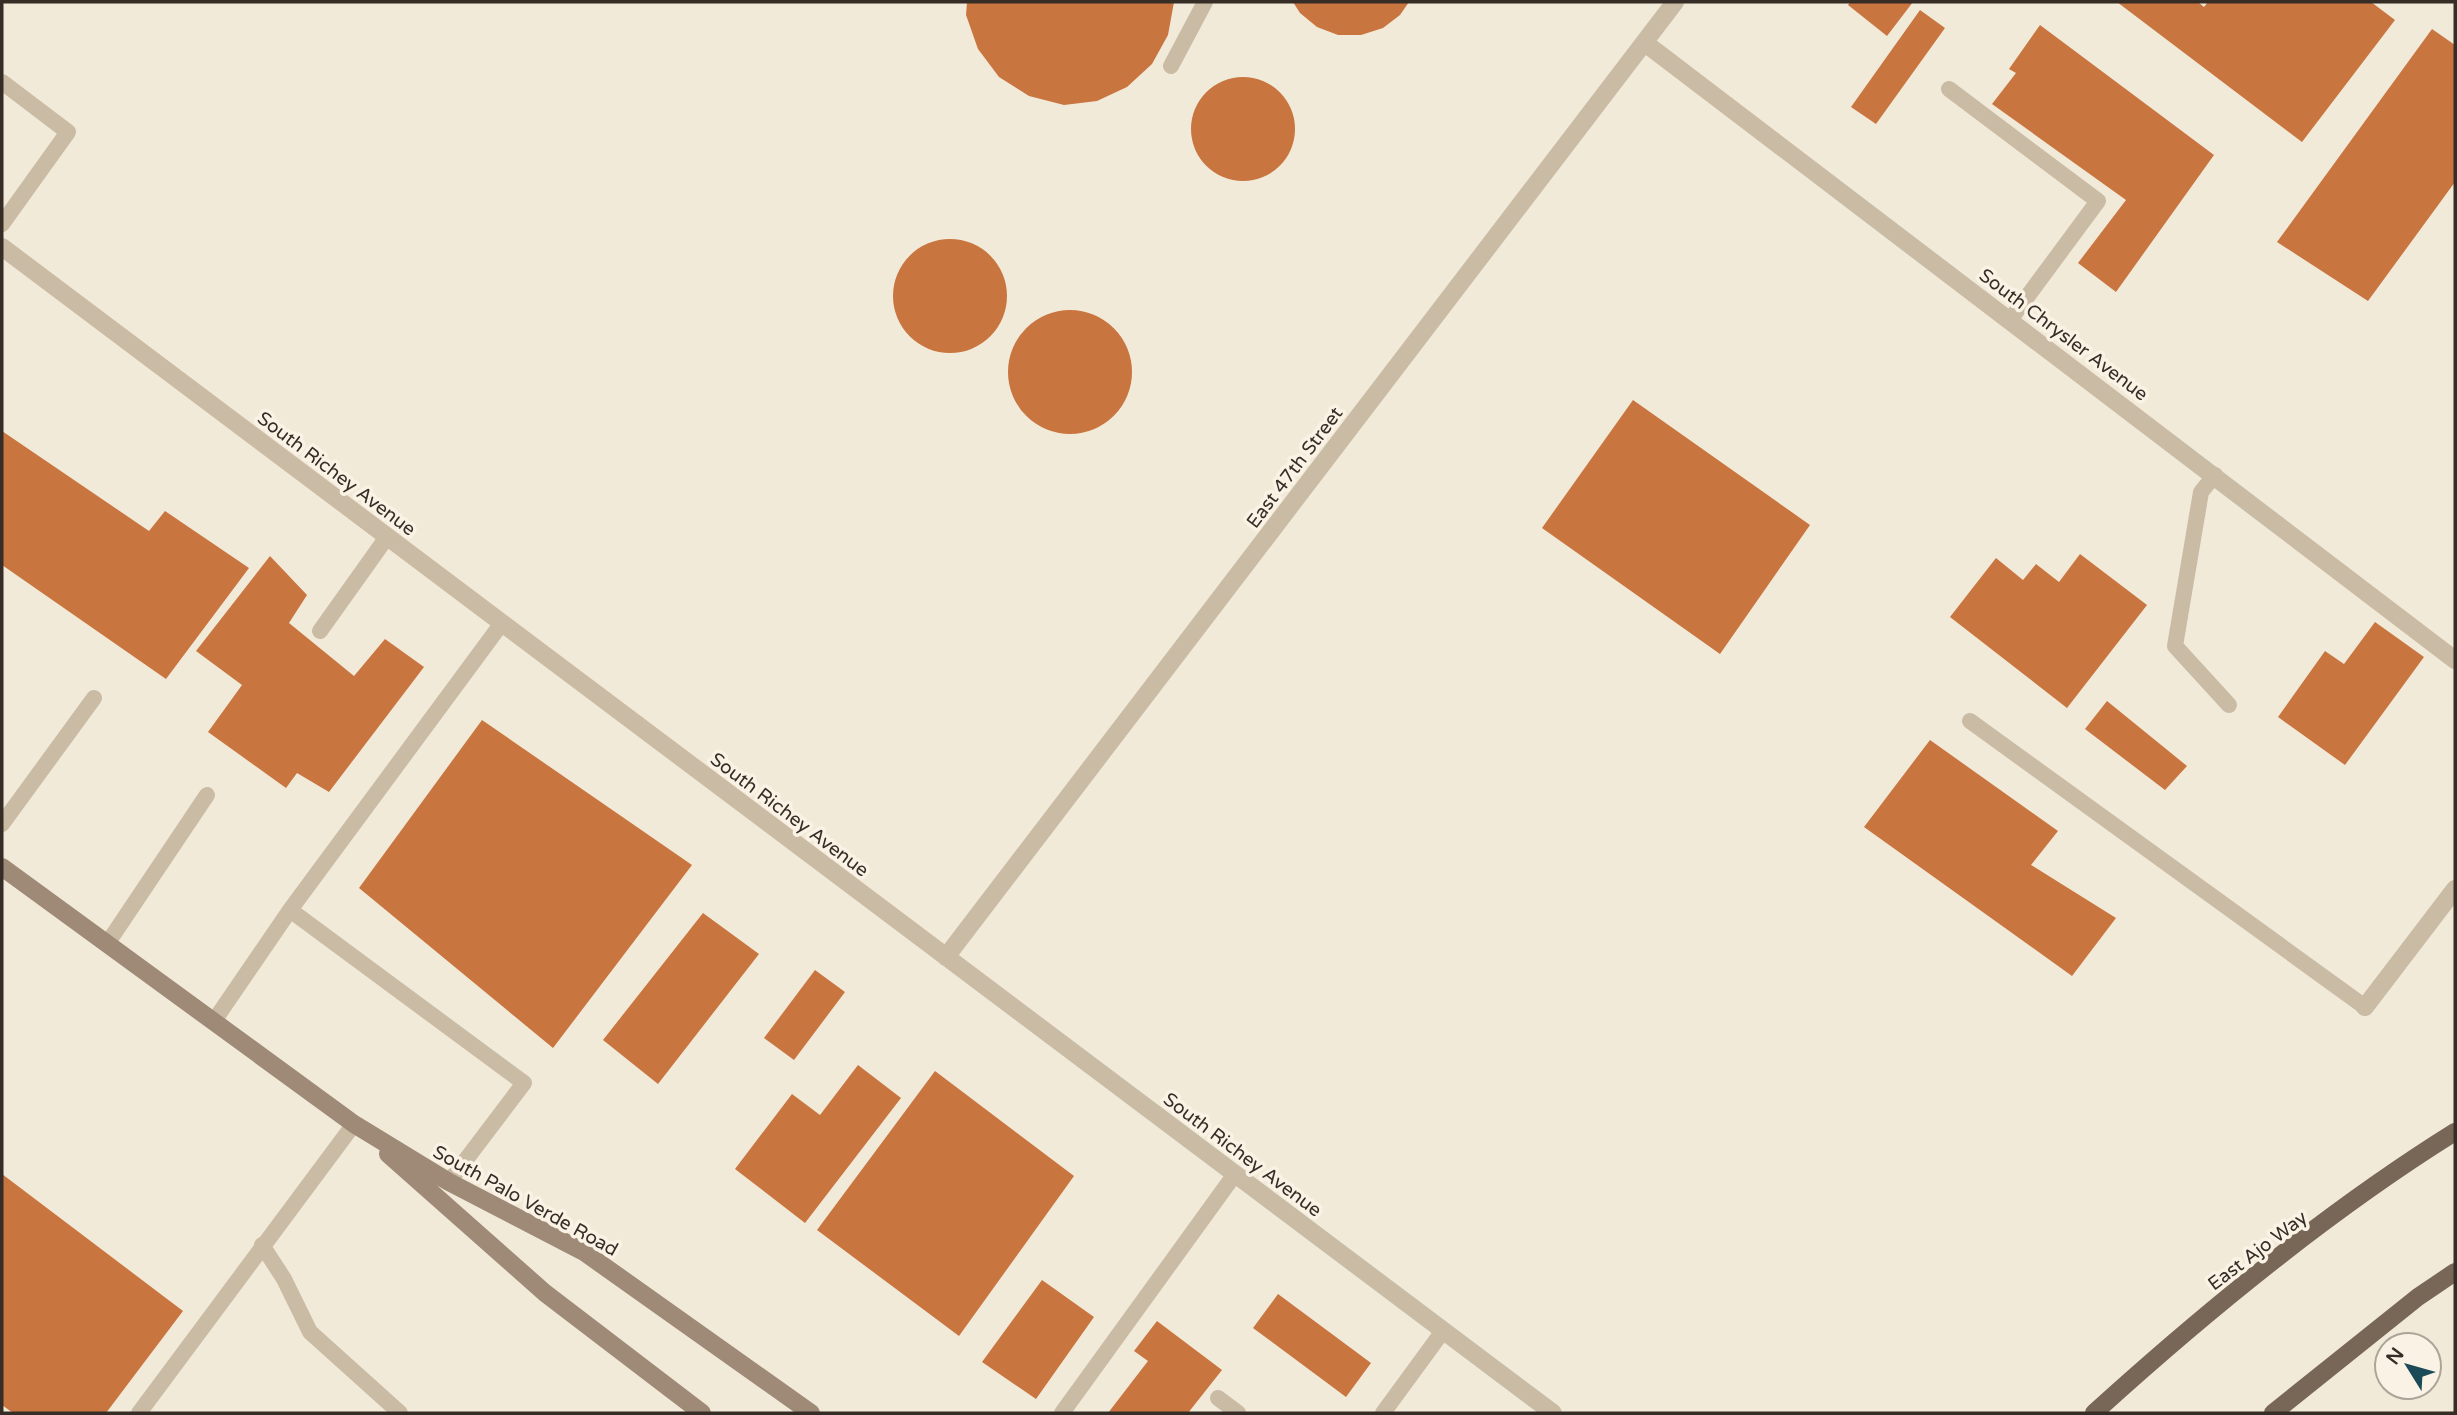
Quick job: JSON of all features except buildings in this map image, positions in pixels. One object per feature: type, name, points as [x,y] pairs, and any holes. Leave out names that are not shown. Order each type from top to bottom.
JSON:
[{"type":"main road","name":"South Palo Verde Road","points":[[2,867],[354,1124],[449,1182],[584,1252],[811,1413]]},
{"type":"main road","name":"South Palo Verde Road","points":[[354,1124],[545,1293],[702,1413]]},
{"type":"main road","name":"East Ajo Way","points":[[2094,1413],[2226,1299],[2325,1224],[2455,1132]]},
{"type":"main road","points":[[2273,1413],[2418,1297],[2455,1272]]},
{"type":"street","name":"East 47th Street","points":[[946,957],[1675,2]]},
{"type":"street","name":"South Chrysler Avenue","points":[[1645,43],[2455,660]]},
{"type":"street","name":"South Richey Avenue","points":[[2,247],[1553,1413]]},
{"type":"street","points":[[2365,1007],[2455,889]]},
{"type":"lane","points":[[1171,66],[1205,2]]},
{"type":"lane","points":[[2,82],[68,132],[2,224]]},
{"type":"lane","points":[[1949,89],[2098,201],[2010,320]]},
{"type":"lane","points":[[2214,475],[2201,492],[2175,646],[2229,705]]},
{"type":"lane","points":[[320,631],[387,537]]},
{"type":"lane","points":[[214,1021],[290,910],[502,623]]},
{"type":"lane","points":[[2,824],[94,698]]},
{"type":"lane","points":[[1970,721],[2365,1007]]},
{"type":"lane","points":[[107,944],[207,795]]},
{"type":"lane","points":[[290,910],[524,1083],[449,1182]]},
{"type":"lane","points":[[139,1413],[354,1124]]},
{"type":"lane","points":[[1062,1413],[1234,1174]]},
{"type":"lane","points":[[262,1245],[284,1279],[310,1332],[400,1413]]},
{"type":"lane","points":[[1382,1413],[1443,1331]]},
{"type":"lane","points":[[1218,1398],[1238,1413]]}]
